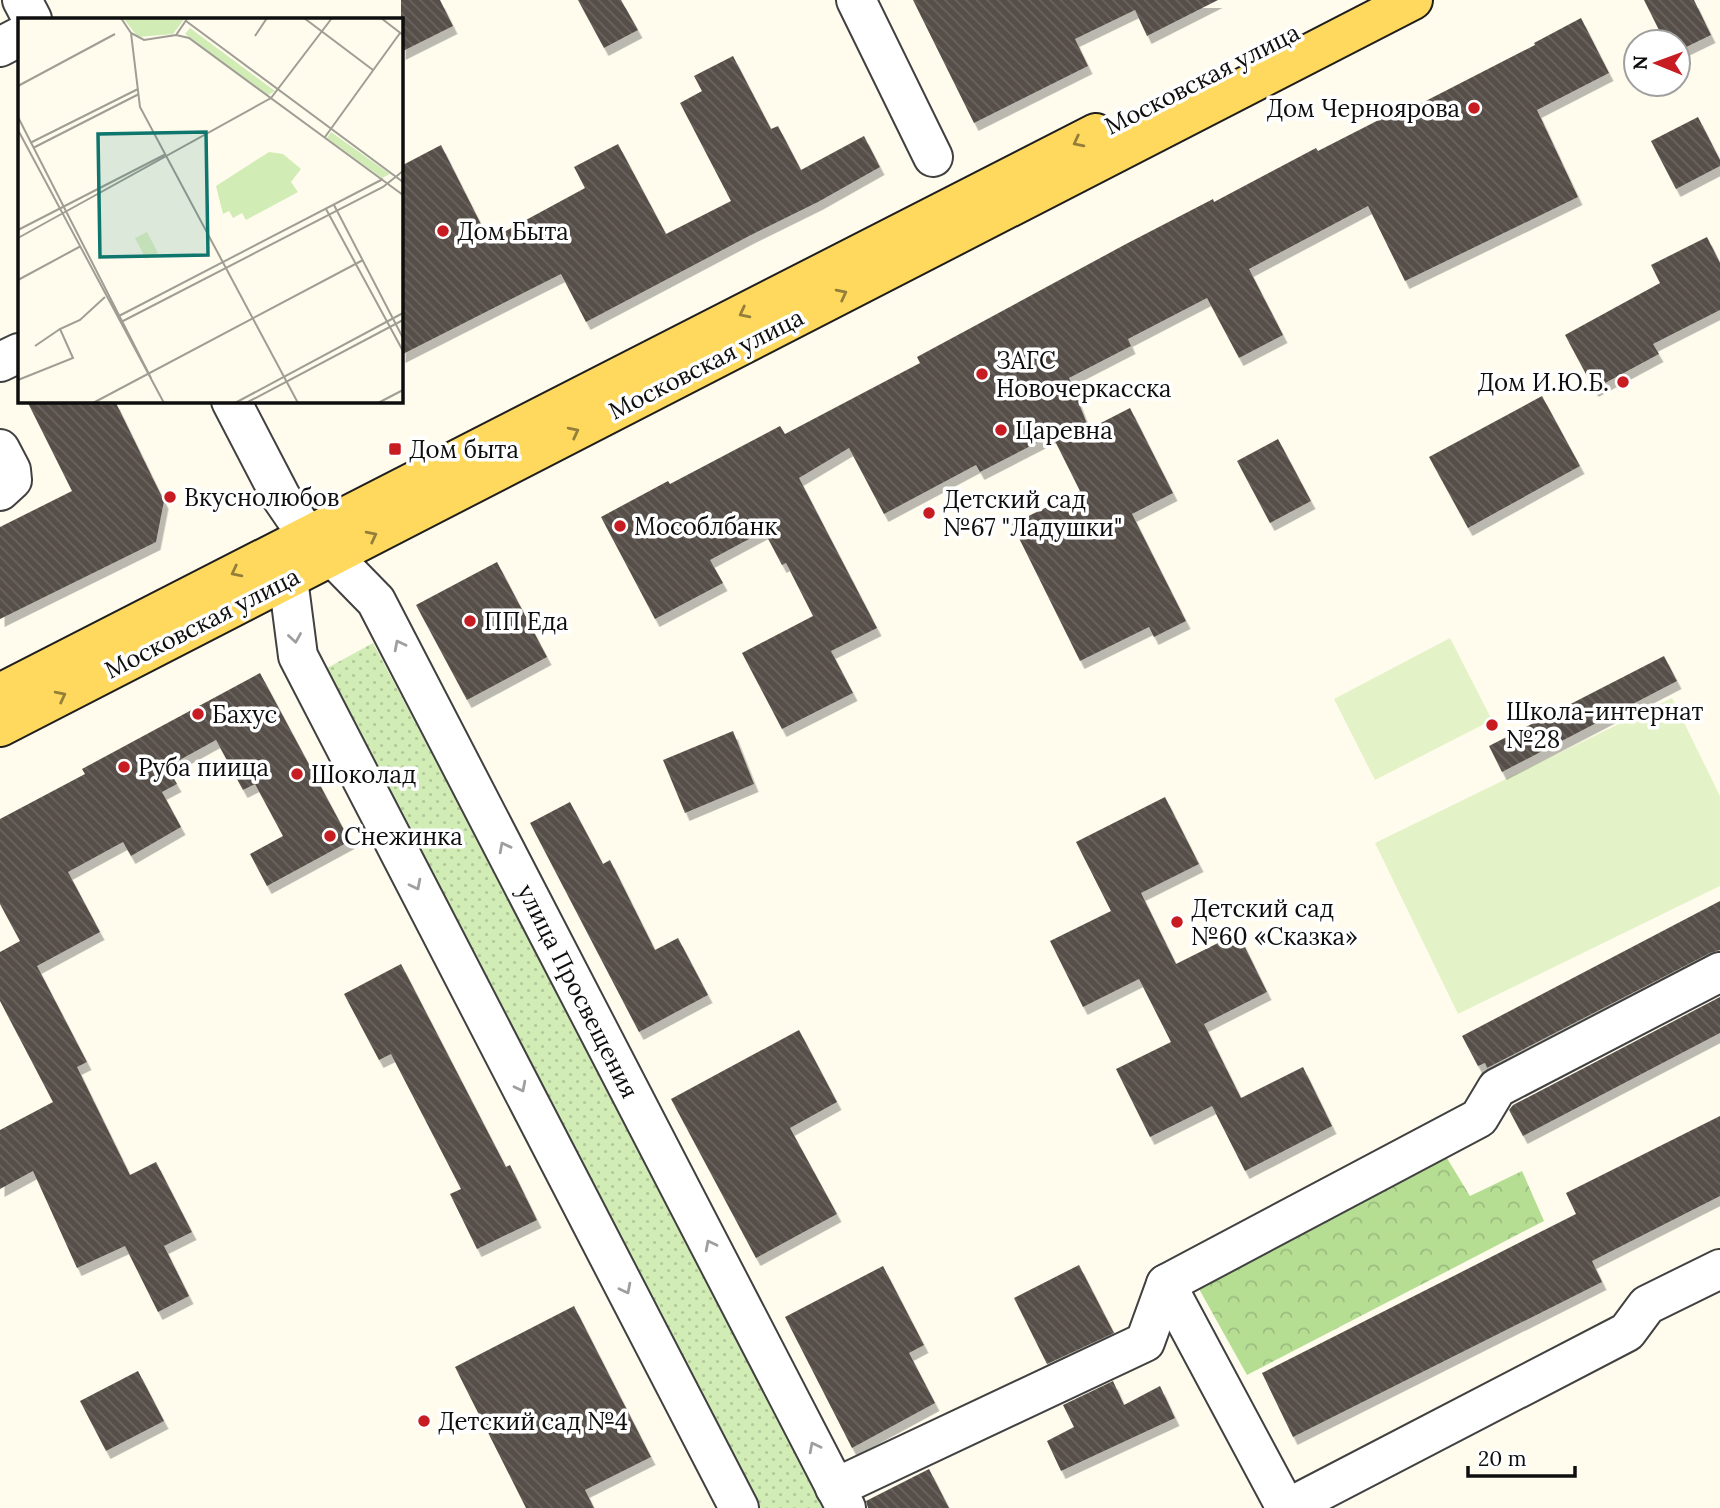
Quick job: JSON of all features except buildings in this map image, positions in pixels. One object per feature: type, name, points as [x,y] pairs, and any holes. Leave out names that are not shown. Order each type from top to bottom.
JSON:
[{"type":"main road","name":"Московская улица","points":[[0,727],[304,554],[1357,0]]},
{"type":"main road","name":"Московская улица","points":[[0,694],[304,554],[1413,0]]},
{"type":"street","points":[[22,0],[31,18]]},
{"type":"street","points":[[856,0],[933,157]]},
{"type":"street","points":[[0,47],[18,38]]},
{"type":"street","points":[[0,362],[18,353]]},
{"type":"street","name":"улица Просвещения","points":[[232,402],[281,497],[304,554],[298,656],[739,1508]]},
{"type":"street","points":[[0,449],[11,470],[12,480],[0,491]]},
{"type":"street","name":"улица Просвещения","points":[[304,554],[376,601],[840,1498]]},
{"type":"street","points":[[840,1498],[1145,1342],[1166,1284],[1479,1118],[1497,1088],[1720,972]]},
{"type":"street","points":[[1166,1284],[1287,1508],[1627,1332],[1647,1305],[1720,1269]]},
{"type":"green space","points":[[1450,638],[1492,720],[1375,780],[1334,699]]},
{"type":"green space","points":[[373,643],[832,1508],[747,1508],[318,673]]},
{"type":"green space","points":[[1672,698],[1720,796],[1720,886],[1458,1014],[1375,843]]},
{"type":"green space","points":[[1442,1150],[1470,1196],[1522,1171],[1544,1221],[1247,1375],[1194,1280]]},
{"type":"place","name":"Дом Черноярова","points":[[1474,108]]},
{"type":"place","name":"Дом Быта","points":[[443,231]]},
{"type":"place","name":"ЗАГС Новочеркасска","points":[[982,374]]},
{"type":"place","name":"Дом И.Ю.Б.","points":[[1623,382]]},
{"type":"place","name":"Царевна","points":[[1001,430]]},
{"type":"place","name":"Дом быта","points":[[395,449]]},
{"type":"place","name":"Вкуснолюбов","points":[[170,497]]},
{"type":"place","name":"Детский сад №67 \"Ладушки\"","points":[[929,513]]},
{"type":"place","name":"Мособлбанк","points":[[620,526]]},
{"type":"place","name":"ПП Еда","points":[[470,621]]},
{"type":"place","name":"Бахус","points":[[198,714]]},
{"type":"place","name":"Школа-интернат №28","points":[[1492,725]]},
{"type":"place","name":"Руба пиица","points":[[124,767]]},
{"type":"place","name":"Шоколад","points":[[297,774]]},
{"type":"place","name":"Снежинка","points":[[330,836]]},
{"type":"place","name":"Детский сад №60 «Сказка»","points":[[1177,922]]},
{"type":"place","name":"Детский сад №4","points":[[424,1421]]}]
